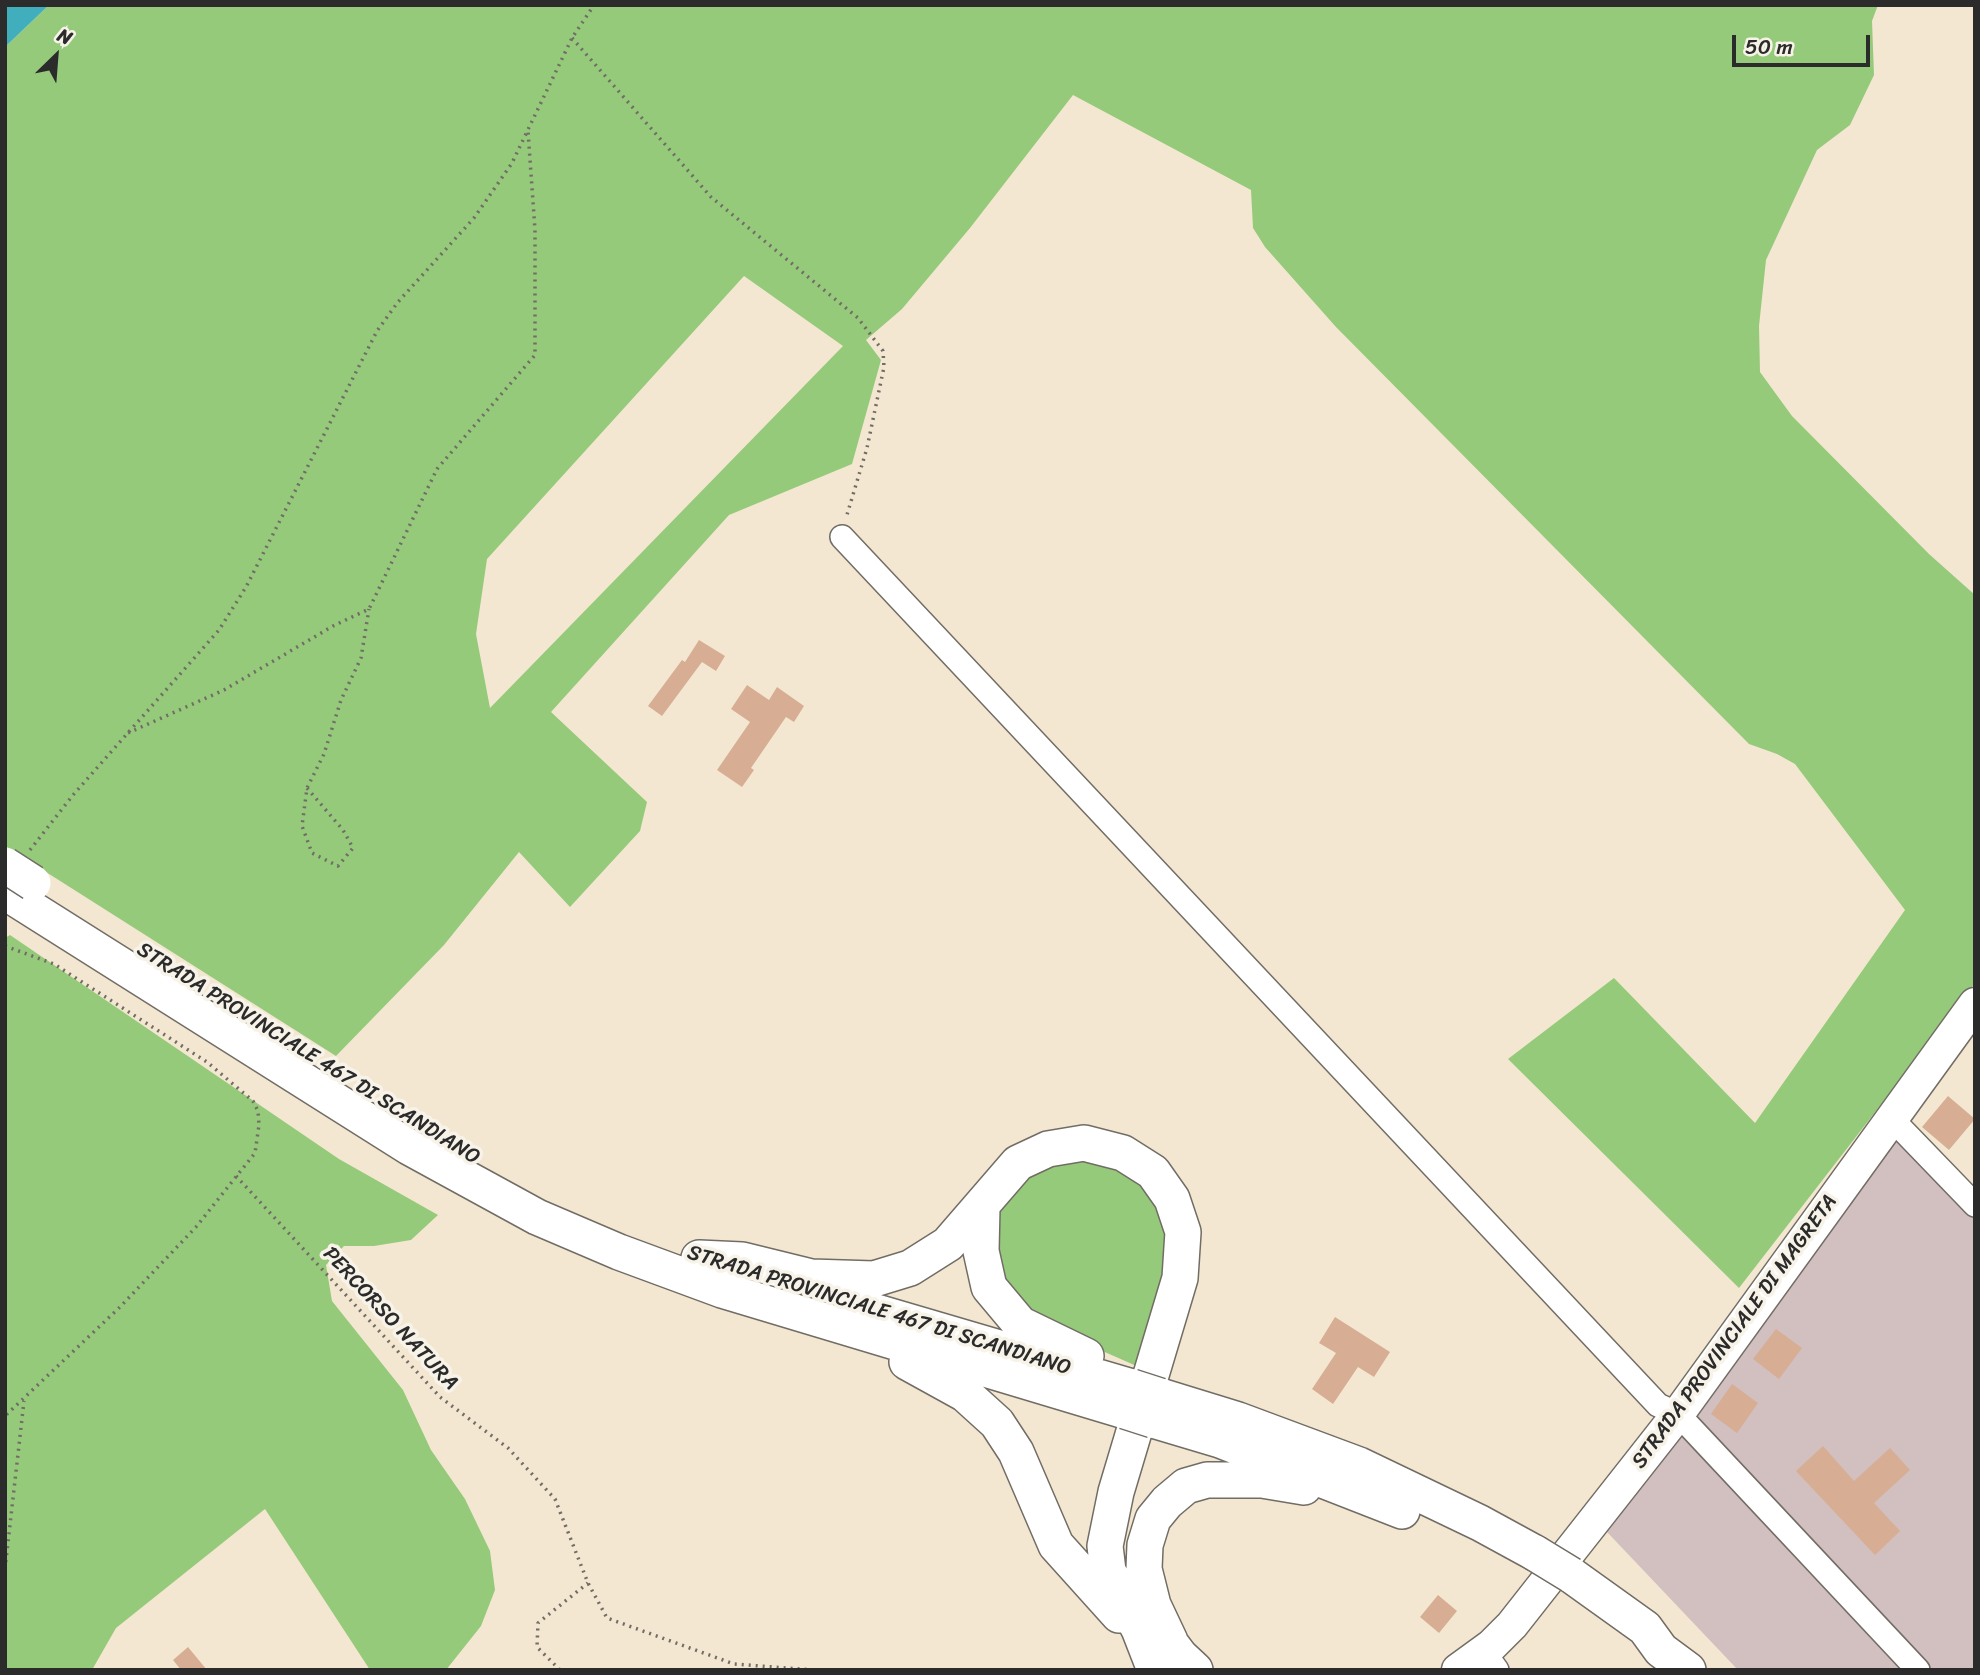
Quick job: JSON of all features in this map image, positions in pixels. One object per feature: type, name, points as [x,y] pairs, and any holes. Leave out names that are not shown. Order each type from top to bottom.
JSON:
[{"type":"main road","name":"STRADA PROVINCIALE 467 DI SCANDIANO","points":[[17,880],[421,1129],[544,1195],[699,1258],[1138,1399],[1220,1440],[1378,1499],[1529,1561]]},
{"type":"main road","name":"STRADA PROVINCIALE 467 DI SCANDIANO","points":[[17,880],[377,1127],[514,1205],[619,1252],[722,1290],[843,1327],[1138,1399],[1238,1420],[1359,1465],[1480,1523],[1529,1561],[1644,1628],[1675,1660]]},
{"type":"main road","name":"STRADA PROVINCIALE DI MAGRETA","points":[[1491,1661],[1512,1625],[1678,1414],[1975,1004]]},
{"type":"main road","points":[[699,1258],[742,1260],[811,1277],[873,1279],[910,1268],[948,1244],[1018,1163],[1048,1149],[1084,1143],[1123,1153],[1153,1172],[1172,1199],[1183,1233],[1180,1278],[1113,1505],[1116,1548],[1125,1577],[1142,1607],[1159,1660]]},
{"type":"main road","points":[[982,1207],[981,1251],[989,1287],[1020,1324],[1089,1358],[1138,1399]]},
{"type":"main road","points":[[843,1327],[965,1394],[997,1423],[1016,1452],[1064,1558],[1159,1660],[1195,1670]]},
{"type":"main road","points":[[1159,1660],[1153,1605],[1144,1569],[1145,1545],[1153,1519],[1167,1502],[1186,1486],[1207,1480],[1262,1480],[1346,1499],[1378,1499]]},
{"type":"main road","points":[[1443,1670],[1491,1661]]},
{"type":"main road","points":[[1458,1670],[1491,1661]]},
{"type":"street","points":[[842,537],[1658,1405],[1678,1414],[1918,1670]]},
{"type":"street","points":[[1892,1119],[1975,1205]]},
{"type":"path","points":[[17,880],[126,734],[197,659],[219,630],[246,587],[377,331],[398,302],[474,218],[512,163],[572,38],[594,5]]},
{"type":"path","points":[[572,38],[711,197],[858,318],[883,351],[884,367],[867,448],[851,494],[842,537]]},
{"type":"path","points":[[307,788],[343,830],[354,848],[338,866],[312,853],[302,826],[307,788],[324,754],[341,700],[361,658],[369,609],[437,469],[535,355],[535,230],[528,129]]},
{"type":"path","points":[[126,734],[224,690],[333,626],[369,609]]},
{"type":"path","points":[[5,946],[37,956],[68,972],[207,1062],[253,1101],[258,1111],[259,1125],[255,1153],[205,1217],[148,1277],[5,1416]]},
{"type":"path","name":"PERCORSO NATURA","points":[[236,1176],[440,1398],[508,1448],[555,1499],[588,1583],[607,1618],[734,1664],[814,1670]]},
{"type":"path","points":[[5,1569],[24,1399]]},
{"type":"path","points":[[560,1670],[537,1647],[538,1623],[588,1583]]},
{"type":"shaded area","points":[[1907,1120],[1975,1190],[1975,1670],[1738,1670],[1607,1532]]},
{"type":"green space","points":[[49,5],[1878,5],[1872,21],[1874,75],[1850,125],[1817,150],[1766,260],[1759,326],[1760,372],[1792,416],[1929,554],[1975,595],[1975,983],[1739,1288],[1508,1059],[1614,978],[1755,1123],[1905,910],[1795,764],[1749,744],[1336,327],[1265,247],[1253,228],[1251,190],[1073,95],[970,228],[902,309],[866,340],[881,360],[852,464],[729,515],[551,712],[647,802],[640,831],[570,907],[519,852],[444,945],[336,1056],[5,846],[5,47]],"holes":[[[744,276],[843,346],[490,708],[476,634],[487,559]]]},
{"type":"green space","points":[[10,935],[339,1159],[438,1215],[411,1240],[374,1246],[344,1246],[326,1265],[332,1301],[403,1390],[431,1450],[465,1499],[490,1551],[495,1590],[481,1626],[446,1670],[370,1670],[265,1509],[116,1628],[92,1670],[5,1670],[5,938]]},
{"type":"green space","points":[[1075,1155],[1140,1178],[1160,1206],[1172,1236],[1141,1368],[1023,1316],[991,1253],[997,1218],[1012,1187],[1041,1165]]},
{"type":"water","points":[[5,5],[49,5],[5,47]]},
{"type":"building","points":[[699,640],[725,656],[716,671],[702,662],[662,716],[648,706],[682,660],[685,662]]},
{"type":"building","points":[[747,685],[769,700],[777,687],[804,706],[794,722],[786,717],[751,768],[754,770],[742,787],[717,770],[750,722],[731,709]]},
{"type":"building","points":[[1948,1096],[1975,1119],[1949,1150],[1922,1127]]},
{"type":"building","points":[[1335,1317],[1390,1352],[1374,1377],[1358,1367],[1333,1404],[1312,1389],[1336,1353],[1319,1343]]},
{"type":"building","points":[[1776,1329],[1802,1348],[1779,1379],[1753,1359]]},
{"type":"building","points":[[1732,1384],[1758,1403],[1737,1433],[1711,1414]]},
{"type":"building","points":[[1823,1446],[1854,1481],[1890,1448],[1910,1470],[1874,1503],[1900,1531],[1875,1555],[1796,1471]]},
{"type":"building","points":[[1438,1595],[1457,1611],[1439,1633],[1420,1617]]},
{"type":"building","points":[[188,1647],[207,1670],[181,1670],[173,1660]]}]
